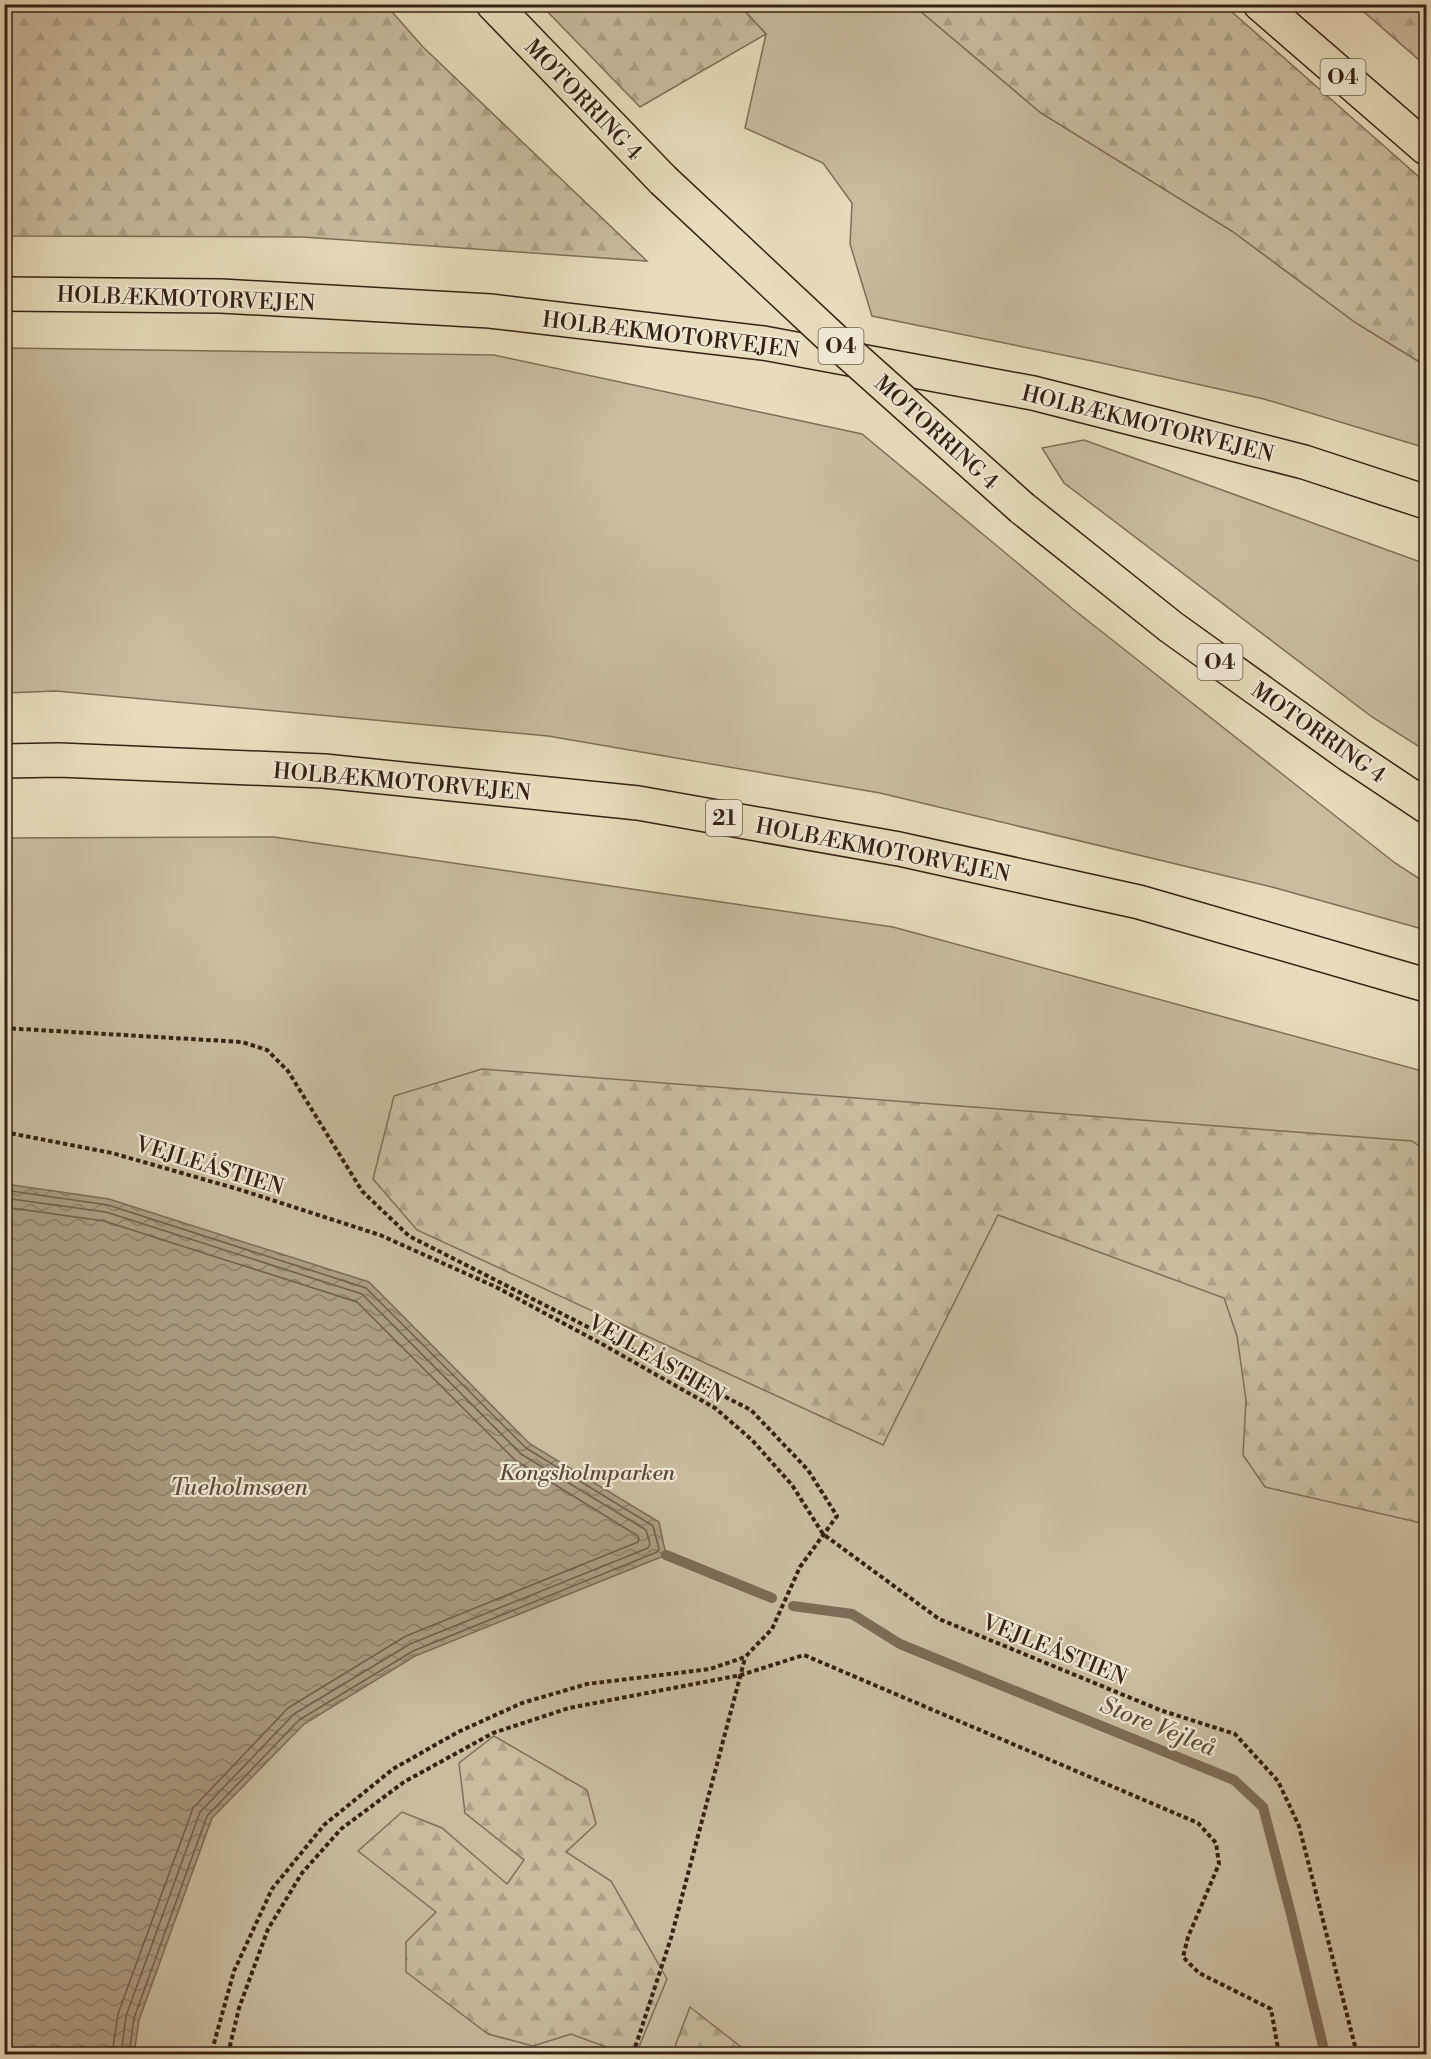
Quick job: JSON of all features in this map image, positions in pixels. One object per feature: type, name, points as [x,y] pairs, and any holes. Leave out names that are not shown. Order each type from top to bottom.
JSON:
[{"type":"highway","name":"MOTORRING 4","points":[[493,4],[663,180],[833,339],[1022,508],[1171,627],[1348,754],[1426,806]]},
{"type":"highway","name":"O4","points":[[1260,4],[1426,148]]},
{"type":"highway","name":"HOLBÆKMOTORVEJEN","points":[[4,294],[221,296],[490,311],[763,343],[1033,393],[1304,462],[1426,502]]},
{"type":"highway","name":"HOLBÆKMOTORVEJEN","points":[[4,760],[59,760],[324,771],[638,803],[899,849],[1139,902],[1426,985]]},
{"type":"path","points":[[4,1028],[242,1042],[267,1050],[288,1071],[362,1191],[409,1236],[751,1410],[808,1470],[837,1516],[800,1567],[772,1629],[745,1657],[710,1669],[587,1684],[522,1703],[458,1732],[393,1769],[324,1825],[273,1889],[234,1971],[211,2055]]},
{"type":"path","name":"VEJLEÅSTIEN","points":[[4,1132],[112,1153],[241,1190],[380,1235],[496,1287],[603,1344],[715,1408],[752,1440],[792,1485],[823,1534],[939,1619],[1160,1710],[1235,1734],[1278,1780],[1299,1826],[1357,2055]]},
{"type":"path","points":[[228,2055],[239,2008],[268,1929],[302,1873],[341,1829],[404,1782],[493,1733],[569,1708],[741,1675],[804,1655],[1198,1822],[1215,1843],[1219,1864],[1188,1937],[1183,1958],[1199,1973],[1271,2009],[1279,2055]]},
{"type":"path","points":[[633,2055],[671,1938],[745,1657]]},
{"type":"green space","points":[[5,5],[386,5],[423,47],[647,261],[303,237],[5,236]]},
{"type":"green space","points":[[541,5],[739,5],[766,34],[640,107]]},
{"type":"green space","points":[[739,5],[913,5],[1041,113],[1232,231],[1356,323],[1426,366],[1426,448],[1264,399],[872,316],[850,244],[852,203],[823,163],[745,128],[766,34]]},
{"type":"green space","points":[[913,5],[1224,5],[1426,183],[1426,366],[1356,323],[1232,231],[1041,113]]},
{"type":"green space","points":[[1356,5],[1426,5],[1426,66]]},
{"type":"green space","points":[[4,348],[494,355],[862,434],[1073,609],[1395,863],[1426,883],[1426,930],[1272,887],[880,793],[548,736],[56,691],[5,693]]},
{"type":"green space","points":[[1084,440],[1426,564],[1426,751],[1372,717],[1064,483],[1042,448]]},
{"type":"green space","name":"Kongsholmparken","points":[[274,837],[893,927],[1426,1072],[1426,2054],[5,2054],[4,838]]},
{"type":"green space","points":[[482,1069],[1412,1141],[1426,1151],[1426,1524],[1265,1487],[1243,1455],[1246,1400],[1237,1336],[1224,1298],[998,1215],[883,1445],[417,1230],[373,1179],[394,1096]]},
{"type":"green space","points":[[494,1736],[587,1790],[596,1824],[566,1852],[611,1881],[667,1979],[636,2054],[625,2054],[571,2034],[533,2046],[488,2034],[406,1972],[406,1942],[436,1912],[358,1851],[402,1812],[442,1828],[507,1884],[524,1860],[465,1813],[459,1763]]},
{"type":"green space","points":[[690,2007],[750,2054],[672,2054]]},
{"type":"water","name":"Tueholmsøen","points":[[5,1184],[109,1199],[369,1282],[530,1444],[659,1522],[666,1555],[415,1656],[304,1724],[212,1818],[139,2020],[134,2054],[5,2054]]},
{"type":"waterway","name":"Store Vejleå","points":[[666,1555],[772,1598]]},
{"type":"waterway","name":"Store Vejleå","points":[[793,1606],[852,1614],[900,1644],[1234,1780],[1263,1807],[1325,2054]]}]
